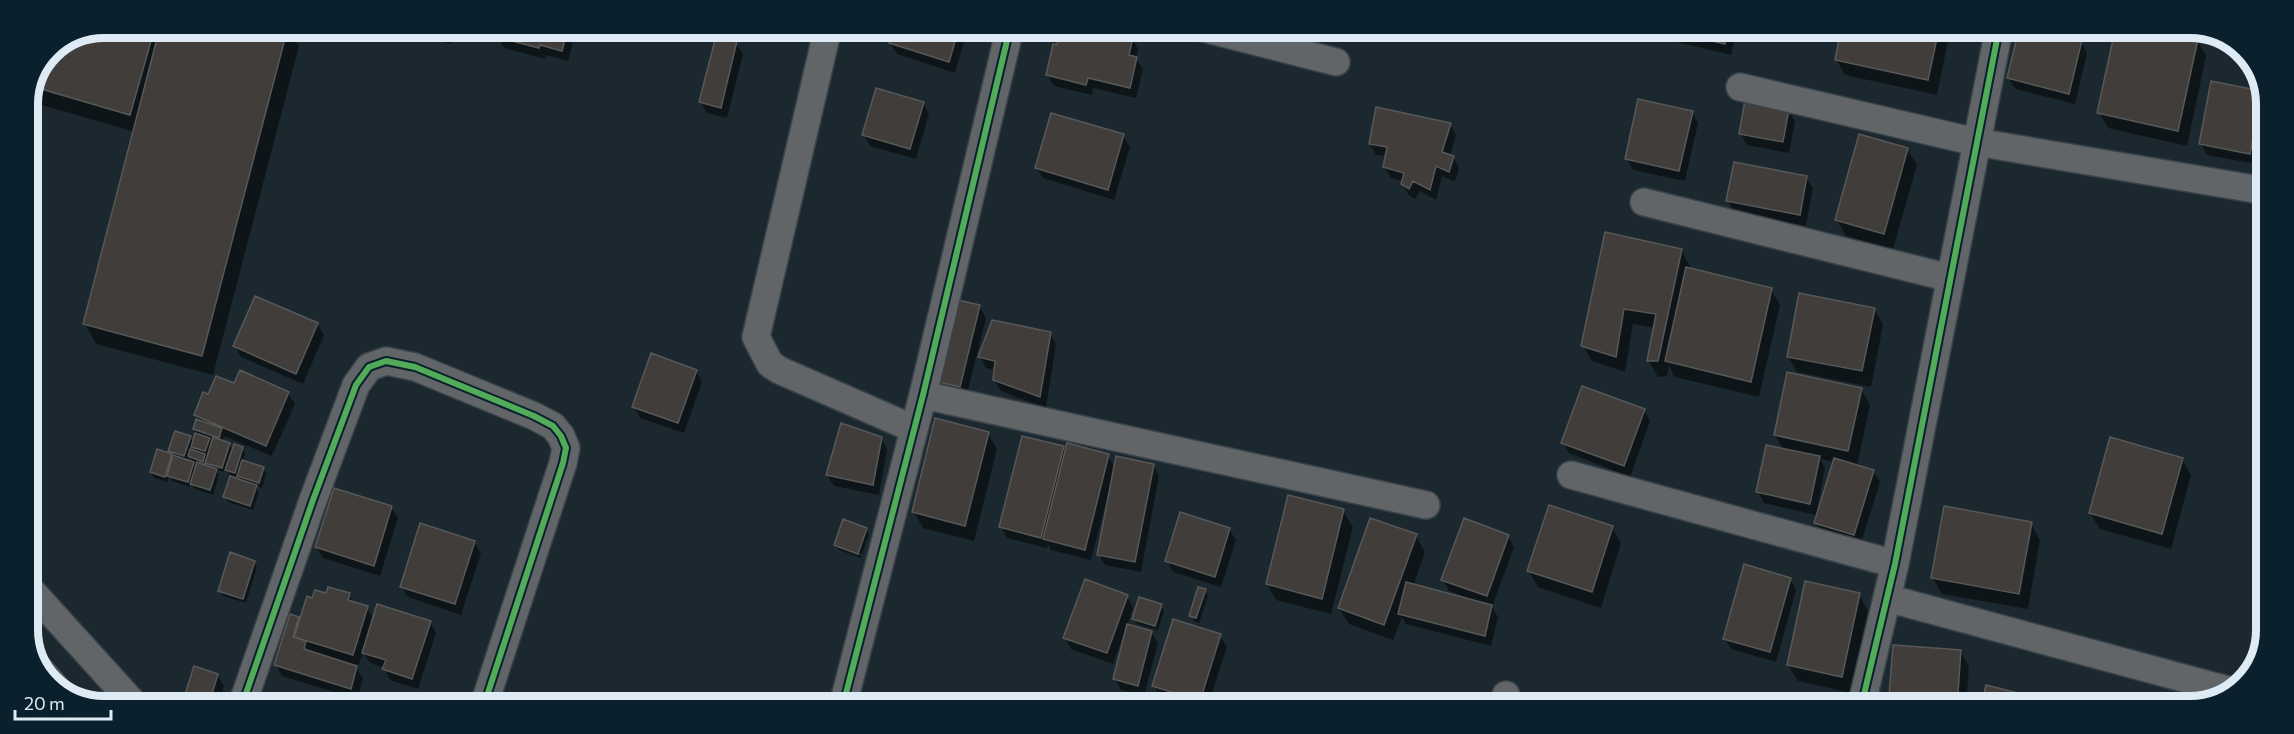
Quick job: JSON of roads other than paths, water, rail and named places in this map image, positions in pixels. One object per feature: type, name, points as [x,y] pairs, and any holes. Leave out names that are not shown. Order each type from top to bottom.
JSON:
[{"type":"street","points":[[826,38],[756,337],[770,364],[778,370],[914,429]]},
{"type":"street","points":[[845,696],[923,395],[1008,38]]},
{"type":"street","points":[[1242,38],[1336,62]]},
{"type":"street","points":[[1863,696],[1895,564],[1997,38]]},
{"type":"street","points":[[1740,87],[1976,142],[2256,188]]},
{"type":"street","points":[[1644,202],[1950,278]]},
{"type":"street","points":[[246,696],[313,500],[356,385],[369,366],[386,361],[415,367],[534,416],[553,426],[566,448],[487,696]]},
{"type":"street","points":[[923,395],[1426,505]]},
{"type":"street","points":[[1570,475],[1895,564]]},
{"type":"street","points":[[38,598],[127,696]]},
{"type":"street","points":[[1887,598],[2222,689]]}]
